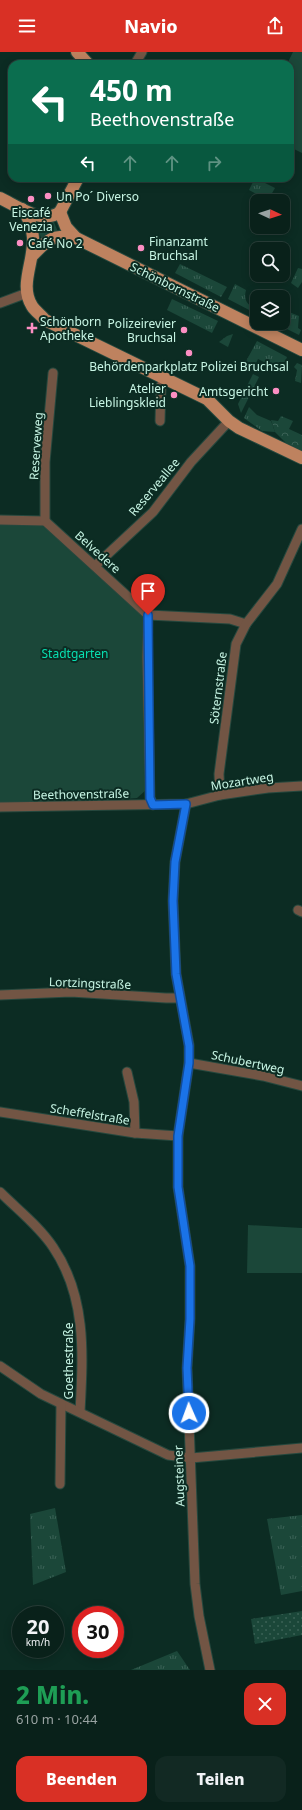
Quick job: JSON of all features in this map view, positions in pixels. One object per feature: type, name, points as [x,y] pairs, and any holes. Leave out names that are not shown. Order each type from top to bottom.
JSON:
[{"type":"main road","points":[[77,52],[84,60]]},
{"type":"main road","points":[[0,198],[22,209],[47,217],[60,212],[76,182]]},
{"type":"main road","points":[[22,209],[31,225],[33,255],[28,275],[27,293],[32,306],[45,320],[207,399],[229,421],[255,436],[302,458]]},
{"type":"main road","name":"Schönbornstraße","points":[[60,212],[66,227],[76,238],[302,350]]},
{"type":"main road","points":[[33,255],[46,241],[56,236],[76,238]]},
{"type":"street","points":[[0,303],[27,293]]},
{"type":"street","name":"Reserveweg","points":[[45,521],[45,462],[53,373]]},
{"type":"street","points":[[160,421],[161,386],[165,379]]},
{"type":"street","name":"Reserveallee","points":[[95,566],[153,512],[191,462],[229,421]]},
{"type":"street","points":[[0,520],[45,521]]},
{"type":"street","name":"Belvedere","points":[[45,521],[148,615]]},
{"type":"street","name":"Söternstraße","points":[[220,795],[219,774],[236,644],[246,624],[277,584],[302,529]]},
{"type":"street","points":[[153,805],[150,798],[148,615],[230,619],[246,624]]},
{"type":"street","name":"Mozartweg","points":[[186,804],[220,795],[268,788],[302,786]]},
{"type":"street","name":"Beethovenstraße","points":[[0,807],[186,804]]},
{"type":"street","name":"Augsteiner","points":[[186,804],[175,862],[173,901],[175,955],[180,998],[187,1031],[189,1063],[178,1136],[178,1187],[190,1266],[190,1319],[187,1368],[196,1599],[210,1670]]},
{"type":"street","name":"Lortzingstraße","points":[[0,995],[71,992],[180,998]]},
{"type":"street","name":"Schubertweg","points":[[189,1063],[263,1076],[302,1086]]},
{"type":"street","points":[[127,1072],[134,1102],[135,1133]]},
{"type":"street","name":"Scheffelstraße","points":[[0,1112],[135,1133],[178,1136]]},
{"type":"street","name":"Goethestraße","points":[[0,1192],[53,1246],[74,1290],[79,1312],[82,1339],[80,1412]]},
{"type":"street","points":[[0,1366],[41,1394],[158,1452],[177,1457],[191,1458],[302,1448]]},
{"type":"street","points":[[60,1484],[61,1404]]},
{"type":"green space","points":[[293,52],[302,52],[302,153],[294,149],[294,60],[289,60]]},
{"type":"green space","points":[[253,182],[263,182],[275,188],[272,194],[257,194],[249,190]]},
{"type":"green space","points":[[35,219],[53,220],[58,232],[42,241]]},
{"type":"green space","points":[[180,264],[227,287],[221,297],[175,273]]},
{"type":"green space","points":[[298,268],[302,269],[302,282],[298,288],[291,283]]},
{"type":"green space","points":[[235,284],[246,290],[245,297],[250,305],[250,310],[228,299]]},
{"type":"green space","points":[[172,299],[218,321],[212,333],[167,310]]},
{"type":"green space","points":[[290,312],[299,316],[298,328],[301,330],[299,335],[289,330]]},
{"type":"green space","points":[[233,334],[228,347],[219,342],[227,336]]},
{"type":"green space","points":[[257,341],[287,357],[285,362],[279,362],[274,370],[266,365],[266,363],[258,359],[252,371],[243,367]]},
{"type":"green space","points":[[297,363],[302,365],[301,383],[295,381],[297,370],[294,367]]},
{"type":"green space","points":[[253,374],[259,377],[241,413],[238,404]]},
{"type":"green space","points":[[249,407],[257,415],[271,421],[275,432],[262,431],[244,418]]},
{"type":"green space","points":[[281,416],[293,421],[289,429],[302,435],[302,458],[284,450],[286,443],[275,432],[271,420],[278,421]]},
{"type":"green space","name":"Stadtgarten","points":[[0,522],[43,524],[151,612],[146,790],[137,798],[74,803],[0,805]]},
{"type":"green space","points":[[248,1225],[302,1228],[302,1273],[247,1273]]},
{"type":"green space","points":[[55,1508],[66,1572],[33,1585],[30,1514]]},
{"type":"green space","points":[[302,1515],[302,1591],[281,1595],[267,1519]]},
{"type":"green space","points":[[302,1611],[302,1635],[255,1644],[251,1619]]},
{"type":"green space","points":[[177,1651],[190,1670],[131,1670]]},
{"type":"place","name":"Un Po´ Diverso","points":[[48,196]]},
{"type":"place","name":"Eiscafé Venezia","points":[[31,199]]},
{"type":"place","name":"Café No 2","points":[[20,243]]},
{"type":"place","name":"Finanzamt Bruchsal","points":[[141,248]]},
{"type":"place","name":"Schönborn Apotheke","points":[[32,328]]},
{"type":"place","name":"Polizeirevier Bruchsal","points":[[184,330]]},
{"type":"place","name":"Behördenparkplatz Polizei Bruchsal","points":[[189,353]]},
{"type":"place","name":"Amtsgericht","points":[[276,391]]},
{"type":"place","name":"Atelier Lieblingskleid","points":[[174,395]]},
{"type":"route","points":[[148,615],[147,657],[150,798],[153,805],[186,804],[180,828],[175,862],[173,901],[176,974],[189,1046],[189,1063],[178,1136],[178,1187],[182,1222],[190,1266],[191,1296],[187,1368],[189,1413]]}]
